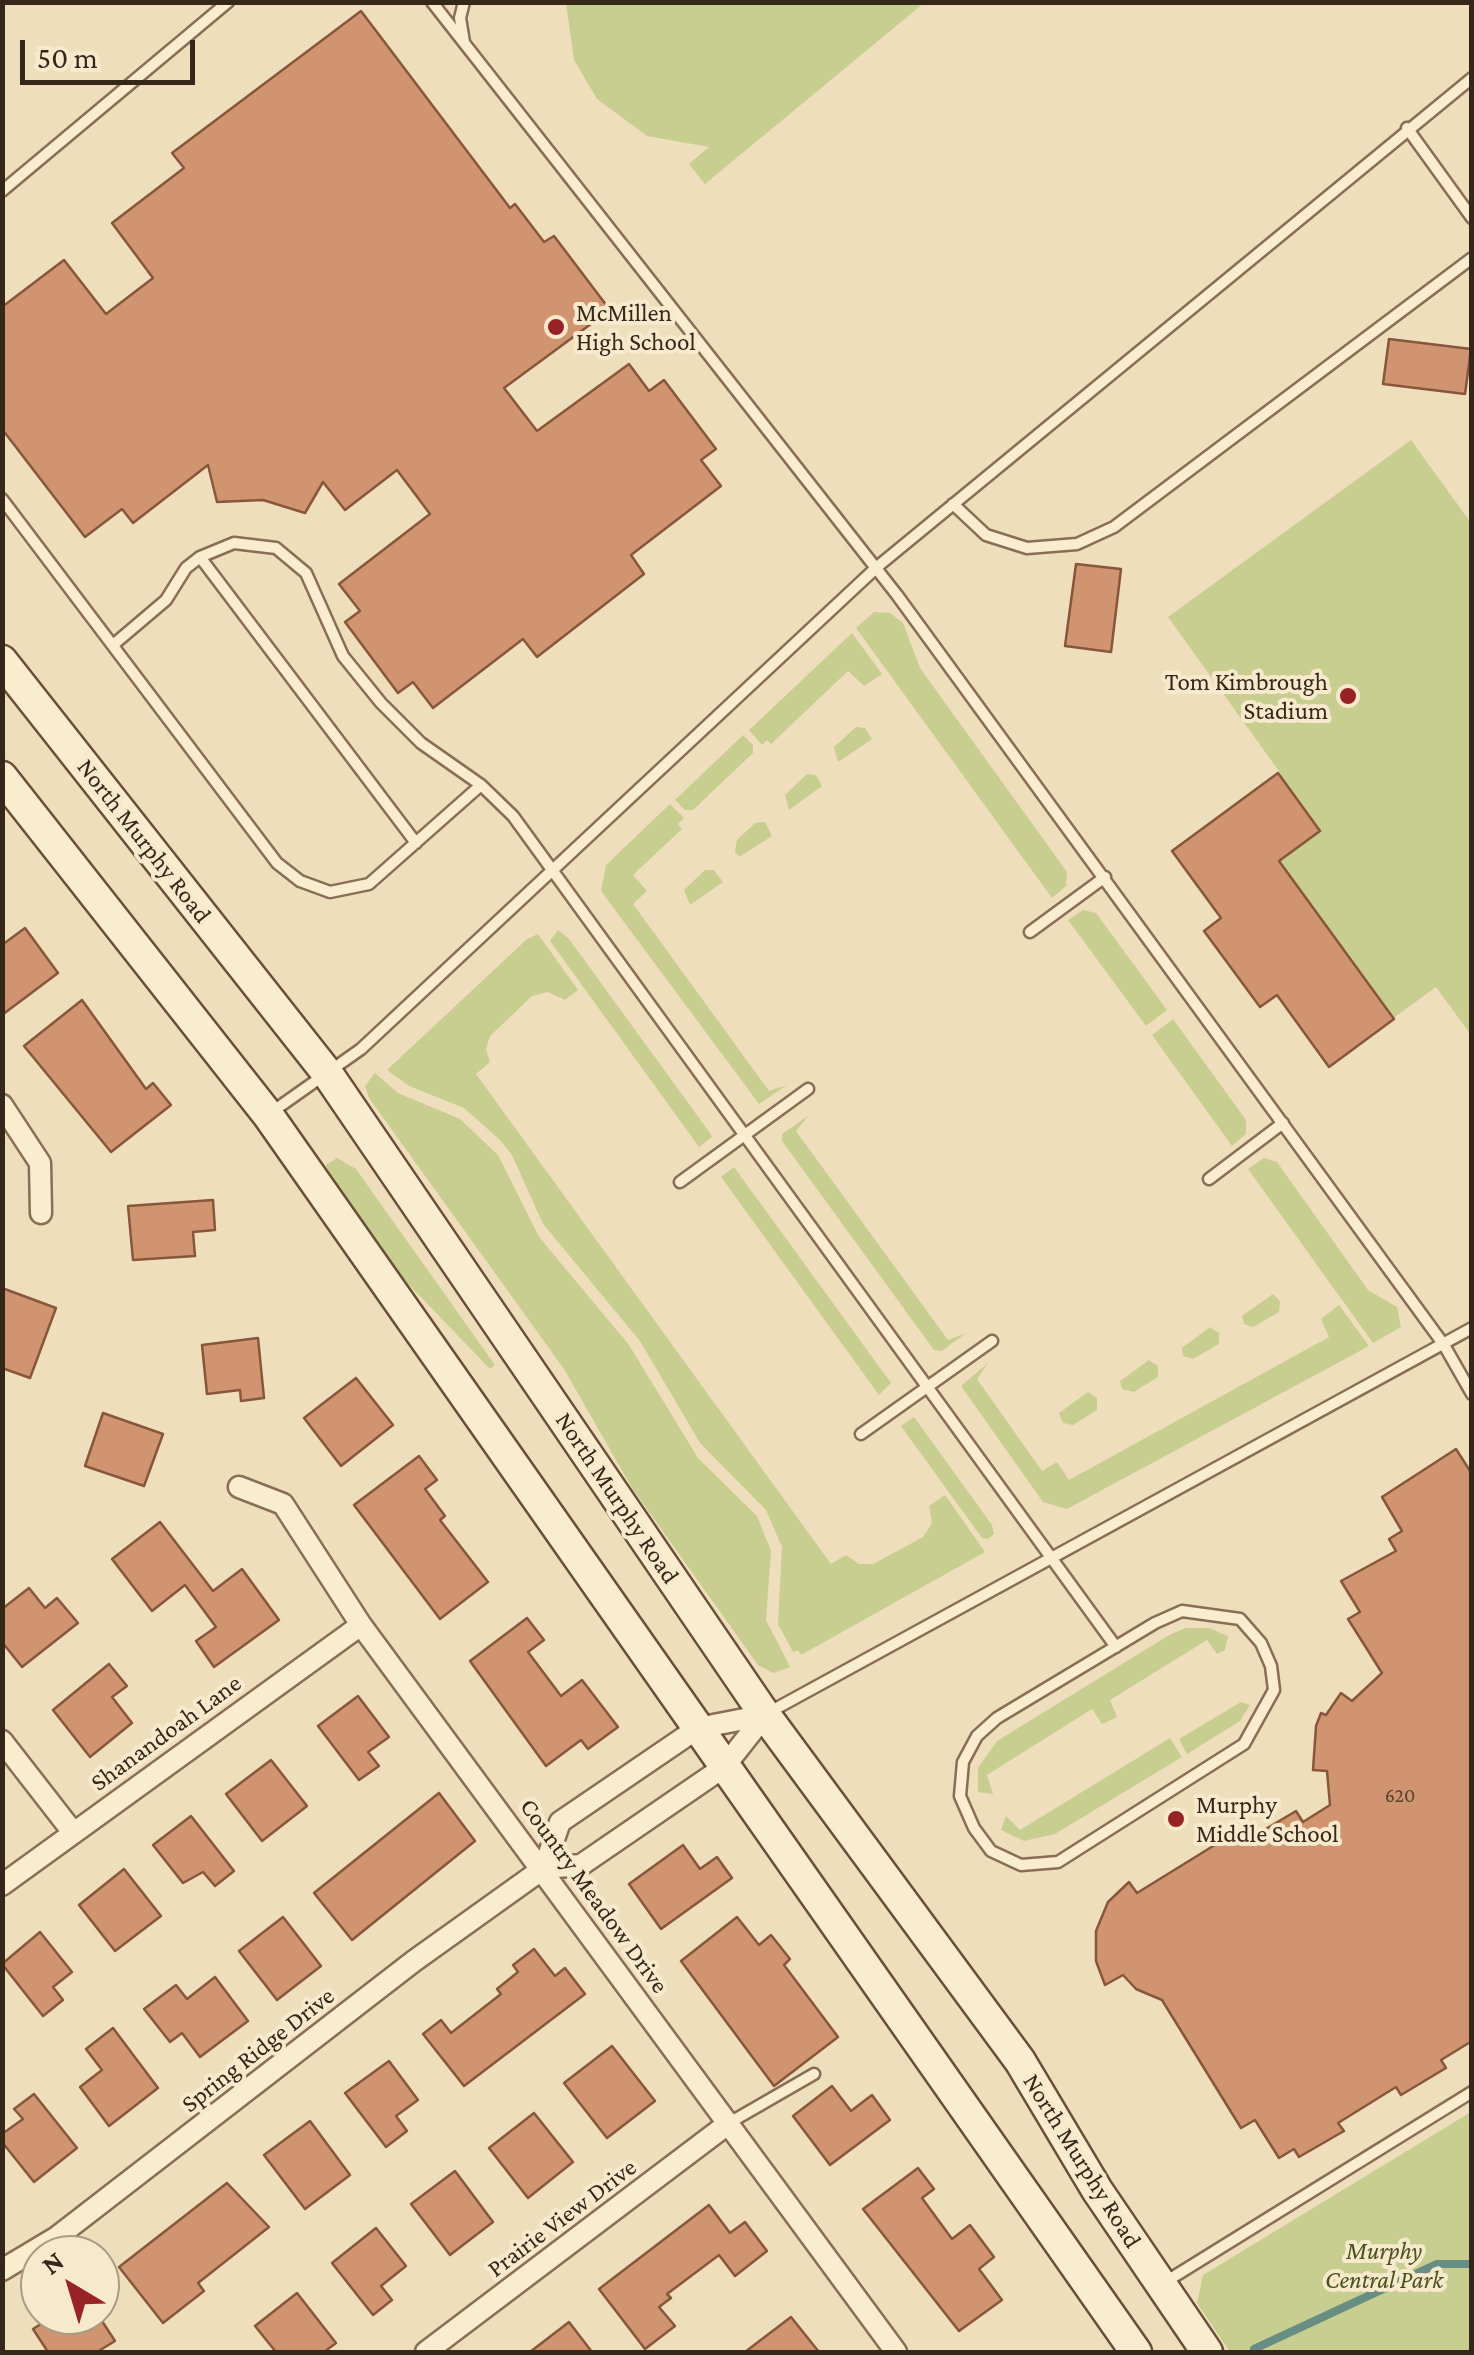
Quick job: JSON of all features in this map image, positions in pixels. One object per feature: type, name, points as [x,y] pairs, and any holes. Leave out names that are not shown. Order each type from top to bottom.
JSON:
[{"type":"main road","name":"North Murphy Road","points":[[2,661],[327,1074],[765,1714],[1020,2061],[1097,2190],[1207,2352]]},
{"type":"main road","points":[[2,777],[268,1114],[1136,2352]]},
{"type":"street","points":[[4,1109],[40,1163],[41,1213]]},
{"type":"street","name":"Country Meadow Drive","points":[[239,1486],[283,1504],[362,1625],[896,2352]]},
{"type":"street","name":"Shanandoah Lane","points":[[2,1885],[362,1625]]},
{"type":"street","points":[[544,1868],[560,1822],[698,1728],[765,1714]]},
{"type":"street","name":"Spring Ridge Drive","points":[[2,2270],[57,2237],[414,1961],[544,1868],[581,1864],[724,1766],[765,1714]]},
{"type":"street","points":[[2,1740],[72,1831]]},
{"type":"street","name":"Prairie View Drive","points":[[426,2352],[729,2123]]},
{"type":"lane","points":[[2,190],[228,2]]},
{"type":"lane","points":[[432,2],[877,568],[1444,1345],[1472,1394]]},
{"type":"lane","points":[[464,2],[460,18],[464,44]]},
{"type":"lane","points":[[268,1114],[361,1049],[877,568],[1472,78]]},
{"type":"lane","points":[[1408,128],[1472,218]]},
{"type":"lane","points":[[953,504],[986,535],[1027,548],[1077,544],[1102,532],[1472,258]]},
{"type":"lane","points":[[2,498],[277,863],[300,881],[330,892],[369,884],[481,785]]},
{"type":"lane","points":[[113,645],[166,600],[186,568],[222,546],[246,542],[276,548],[292,558],[311,582],[342,656],[381,703],[422,743],[481,785],[513,816],[554,869],[1116,1647]]},
{"type":"lane","points":[[200,557],[416,843]]},
{"type":"lane","points":[[1030,932],[1105,877]]},
{"type":"lane","points":[[680,1182],[808,1089]]},
{"type":"lane","points":[[1209,1179],[1283,1123]]},
{"type":"lane","points":[[765,1714],[1472,1328]]},
{"type":"lane","points":[[861,1434],[992,1341]]},
{"type":"lane","points":[[1182,1612],[1240,1618],[1261,1643],[1274,1690],[1244,1744],[1058,1862],[1020,1865],[991,1851],[974,1828],[960,1796],[963,1762],[977,1736],[997,1718],[1116,1647],[1182,1612]]},
{"type":"lane","points":[[729,2123],[814,2074]]},
{"type":"lane","points":[[1160,2284],[1472,2092]]},
{"type":"green space","points":[[566,2],[924,3],[705,184],[689,164],[709,147],[647,136],[597,99],[574,60]]},
{"type":"green space","name":"Tom Kimbrough Stadium","points":[[1411,440],[1471,523],[1471,1035],[1436,987],[1329,1065],[1171,850],[1281,774],[1168,617]]},
{"type":"green space","points":[[874,612],[890,613],[903,623],[920,668],[1067,872],[1066,886],[1052,898],[856,628]]},
{"type":"green space","points":[[852,633],[882,674],[864,686],[848,671],[771,744],[767,740],[762,745],[749,730]]},
{"type":"green space","points":[[856,727],[865,728],[872,739],[838,762],[834,747]]},
{"type":"green space","points":[[743,735],[753,745],[753,753],[693,810],[685,810],[675,800]]},
{"type":"green space","points":[[807,774],[816,775],[822,786],[789,810],[785,795]]},
{"type":"green space","points":[[670,804],[684,818],[678,824],[682,829],[633,875],[647,891],[633,904],[769,1091],[787,1085],[759,1104],[601,891],[606,865]]},
{"type":"green space","points":[[765,822],[772,836],[739,857],[735,852],[737,840],[755,823]]},
{"type":"green space","points":[[705,870],[714,870],[723,882],[690,905],[684,890]]},
{"type":"green space","points":[[1083,910],[1096,913],[1167,1010],[1146,1026],[1068,920]]},
{"type":"green space","points":[[558,930],[569,939],[710,1133],[712,1137],[699,1147],[550,941]]},
{"type":"green space","points":[[538,934],[578,990],[565,1000],[548,992],[532,996],[490,1036],[486,1049],[490,1062],[476,1074],[831,1564],[846,1555],[859,1564],[873,1564],[923,1537],[932,1523],[929,1506],[945,1495],[985,1552],[801,1655],[798,1650],[793,1652],[778,1624],[782,1547],[766,1510],[700,1443],[640,1341],[543,1224],[512,1155],[500,1140],[464,1108],[409,1086],[387,1070],[527,939]]},
{"type":"green space","points":[[1173,1019],[1246,1120],[1246,1134],[1232,1146],[1152,1035]]},
{"type":"green space","points":[[375,1073],[398,1093],[460,1119],[498,1155],[539,1237],[629,1345],[698,1458],[757,1516],[771,1551],[766,1620],[790,1667],[773,1673],[758,1665],[632,1488],[564,1369],[369,1098],[365,1086]]},
{"type":"green space","points":[[809,1115],[796,1131],[948,1340],[966,1333],[942,1351],[934,1350],[782,1141],[782,1134]]},
{"type":"green space","points":[[337,1158],[356,1169],[495,1365],[490,1369],[389,1264],[330,1180],[326,1165]]},
{"type":"green space","points":[[1264,1158],[1277,1162],[1368,1290],[1397,1307],[1401,1327],[1373,1343],[1248,1169]]},
{"type":"green space","points":[[734,1167],[891,1383],[879,1395],[721,1177]]},
{"type":"green space","points":[[1273,1294],[1280,1301],[1279,1312],[1253,1327],[1244,1324],[1242,1316]]},
{"type":"green space","points":[[1339,1305],[1369,1346],[1067,1509],[1043,1502],[961,1386],[988,1363],[977,1379],[1042,1471],[1057,1462],[1069,1480],[1329,1337],[1321,1319]]},
{"type":"green space","points":[[1210,1327],[1219,1333],[1219,1344],[1193,1359],[1183,1356],[1182,1348]]},
{"type":"green space","points":[[1149,1360],[1158,1366],[1158,1377],[1134,1392],[1122,1389],[1120,1381]]},
{"type":"green space","points":[[1088,1392],[1097,1398],[1097,1410],[1073,1425],[1063,1423],[1059,1413]]},
{"type":"green space","points":[[914,1417],[992,1525],[994,1534],[988,1539],[982,1538],[901,1426]]},
{"type":"green space","points":[[1186,1628],[1209,1628],[1228,1636],[1225,1650],[1217,1654],[1207,1640],[1110,1700],[1117,1717],[1102,1724],[1092,1709],[987,1775],[993,1794],[978,1792],[978,1768],[997,1741],[1171,1634]]},
{"type":"green space","points":[[1241,1702],[1250,1705],[1240,1721],[1187,1754],[1179,1739]]},
{"type":"green space","points":[[1170,1738],[1182,1757],[1055,1834],[1024,1841],[1001,1830],[1006,1816],[1020,1830]]},
{"type":"green space","name":"Murphy Central Park","points":[[1471,2112],[1471,2352],[1230,2352],[1197,2303],[1203,2275]]},
{"type":"building","name":"McMillen High School","points":[[361,11],[510,208],[515,204],[544,242],[554,236],[610,310],[504,388],[537,431],[629,364],[649,391],[664,380],[716,449],[701,460],[721,486],[631,555],[644,574],[537,657],[523,639],[433,708],[413,682],[398,693],[345,622],[360,611],[339,584],[430,514],[397,470],[345,510],[323,482],[305,513],[263,500],[217,502],[208,465],[133,523],[122,509],[85,537],[2,429],[2,307],[64,260],[106,314],[153,278],[112,223],[184,168],[172,153]]},
{"type":"building","points":[[1389,339],[1471,349],[1465,394],[1383,384]]},
{"type":"building","points":[[1076,564],[1121,569],[1111,652],[1065,646]]},
{"type":"building","name":"Tom Kimbrough Stadium","points":[[1278,773],[1320,831],[1279,861],[1394,1019],[1329,1067],[1277,995],[1260,1007],[1204,931],[1221,918],[1172,851]]},
{"type":"building","points":[[25,928],[58,973],[2,1015],[2,945]]},
{"type":"building","points":[[82,1000],[146,1089],[153,1083],[171,1105],[111,1152],[24,1046]]},
{"type":"building","points":[[213,1200],[215,1230],[193,1232],[195,1256],[133,1260],[128,1206]]},
{"type":"building","points":[[2,1288],[56,1308],[30,1378],[2,1368]]},
{"type":"building","points":[[258,1338],[264,1398],[241,1401],[240,1390],[207,1394],[202,1345]]},
{"type":"building","points":[[356,1378],[393,1425],[341,1466],[304,1418]]},
{"type":"building","points":[[103,1413],[163,1434],[144,1486],[85,1466]]},
{"type":"building","name":"Murphy Middle School","points":[[1456,1449],[1472,1474],[1472,2041],[1441,2060],[1446,2068],[1401,2095],[1396,2087],[1338,2123],[1344,2131],[1299,2157],[1294,2149],[1279,2158],[1255,2120],[1241,2128],[1162,2000],[1136,1989],[1123,1975],[1105,1985],[1096,1961],[1096,1931],[1108,1902],[1129,1882],[1137,1893],[1252,1822],[1259,1833],[1296,1811],[1303,1822],[1330,1805],[1327,1771],[1313,1770],[1316,1726],[1321,1713],[1326,1715],[1341,1693],[1352,1701],[1382,1673],[1348,1619],[1360,1612],[1341,1581],[1396,1551],[1389,1539],[1402,1531],[1382,1497]]},
{"type":"building","points":[[419,1456],[437,1480],[425,1489],[445,1516],[440,1520],[488,1582],[440,1619],[354,1505]]},
{"type":"building","points":[[160,1522],[213,1591],[242,1569],[279,1620],[214,1667],[196,1641],[216,1627],[185,1585],[152,1611],[112,1559]]},
{"type":"building","points":[[29,1588],[45,1608],[57,1598],[78,1623],[22,1667],[2,1642],[2,1609]]},
{"type":"building","points":[[527,1618],[544,1640],[528,1652],[561,1696],[582,1680],[618,1727],[588,1749],[581,1740],[546,1766],[470,1661]]},
{"type":"building","points":[[109,1664],[127,1686],[112,1697],[132,1723],[90,1757],[53,1710]]},
{"type":"building","points":[[358,1696],[389,1737],[368,1752],[379,1766],[359,1780],[318,1726]]},
{"type":"building","points":[[271,1760],[307,1806],[262,1841],[226,1794]]},
{"type":"building","points":[[439,1793],[475,1841],[352,1940],[314,1893]]},
{"type":"building","points":[[191,1816],[234,1871],[215,1886],[203,1872],[183,1883],[153,1845]]},
{"type":"building","points":[[683,1845],[700,1869],[717,1857],[732,1878],[661,1929],[629,1884]]},
{"type":"building","points":[[124,1869],[161,1916],[115,1951],[79,1905]]},
{"type":"building","points":[[283,1917],[321,1966],[277,2000],[239,1951]]},
{"type":"building","points":[[737,1917],[759,1945],[771,1935],[790,1959],[784,1965],[838,2037],[774,2086],[681,1961]]},
{"type":"building","points":[[40,1932],[72,1972],[53,1987],[63,2000],[43,2016],[2,1964]]},
{"type":"building","points":[[534,1949],[555,1976],[565,1968],[585,1994],[464,2086],[423,2034],[441,2020],[451,2033],[501,1994],[497,1989],[518,1972],[513,1965]]},
{"type":"building","points":[[215,1977],[248,2021],[200,2057],[182,2033],[170,2042],[144,2009],[176,1985],[187,1999]]},
{"type":"building","points":[[113,2028],[158,2088],[109,2126],[80,2087],[102,2070],[86,2049]]},
{"type":"building","points":[[612,2046],[655,2101],[607,2138],[564,2083]]},
{"type":"building","points":[[389,2061],[418,2100],[396,2116],[407,2131],[386,2147],[345,2093]]},
{"type":"building","points":[[832,2086],[851,2111],[872,2095],[890,2120],[830,2165],[793,2116]]},
{"type":"building","points":[[34,2094],[77,2148],[34,2182],[2,2142],[2,2134],[23,2119],[14,2109]]},
{"type":"building","points":[[534,2113],[573,2162],[528,2198],[489,2148]]},
{"type":"building","points":[[310,2121],[350,2175],[305,2209],[264,2155]]},
{"type":"building","points":[[918,2168],[934,2189],[922,2198],[952,2239],[970,2225],[994,2257],[979,2269],[1002,2300],[959,2331],[863,2209]]},
{"type":"building","points":[[455,2171],[493,2222],[450,2255],[411,2204]]},
{"type":"building","points":[[227,2183],[269,2227],[198,2283],[204,2291],[163,2323],[120,2266]]},
{"type":"building","points":[[709,2205],[730,2233],[745,2222],[767,2251],[735,2276],[719,2255],[667,2294],[671,2298],[659,2307],[675,2326],[645,2349],[599,2289]]},
{"type":"building","points":[[376,2228],[406,2266],[381,2286],[392,2300],[373,2315],[332,2263]]},
{"type":"building","points":[[297,2293],[336,2343],[324,2352],[276,2352],[255,2326]]},
{"type":"building","points":[[791,2317],[819,2352],[745,2352]]},
{"type":"building","points":[[569,2322],[592,2352],[530,2352]]},
{"type":"building","points":[[37,2335],[111,2335],[115,2341],[97,2352],[48,2352]]},
{"type":"waterway","points":[[1254,2349],[1437,2264],[1472,2264]]},
{"type":"place","name":"McMillen High School","points":[[556,327]]},
{"type":"place","name":"Tom Kimbrough Stadium","points":[[1348,696]]},
{"type":"place","name":"Murphy Middle School","points":[[1176,1819]]}]
